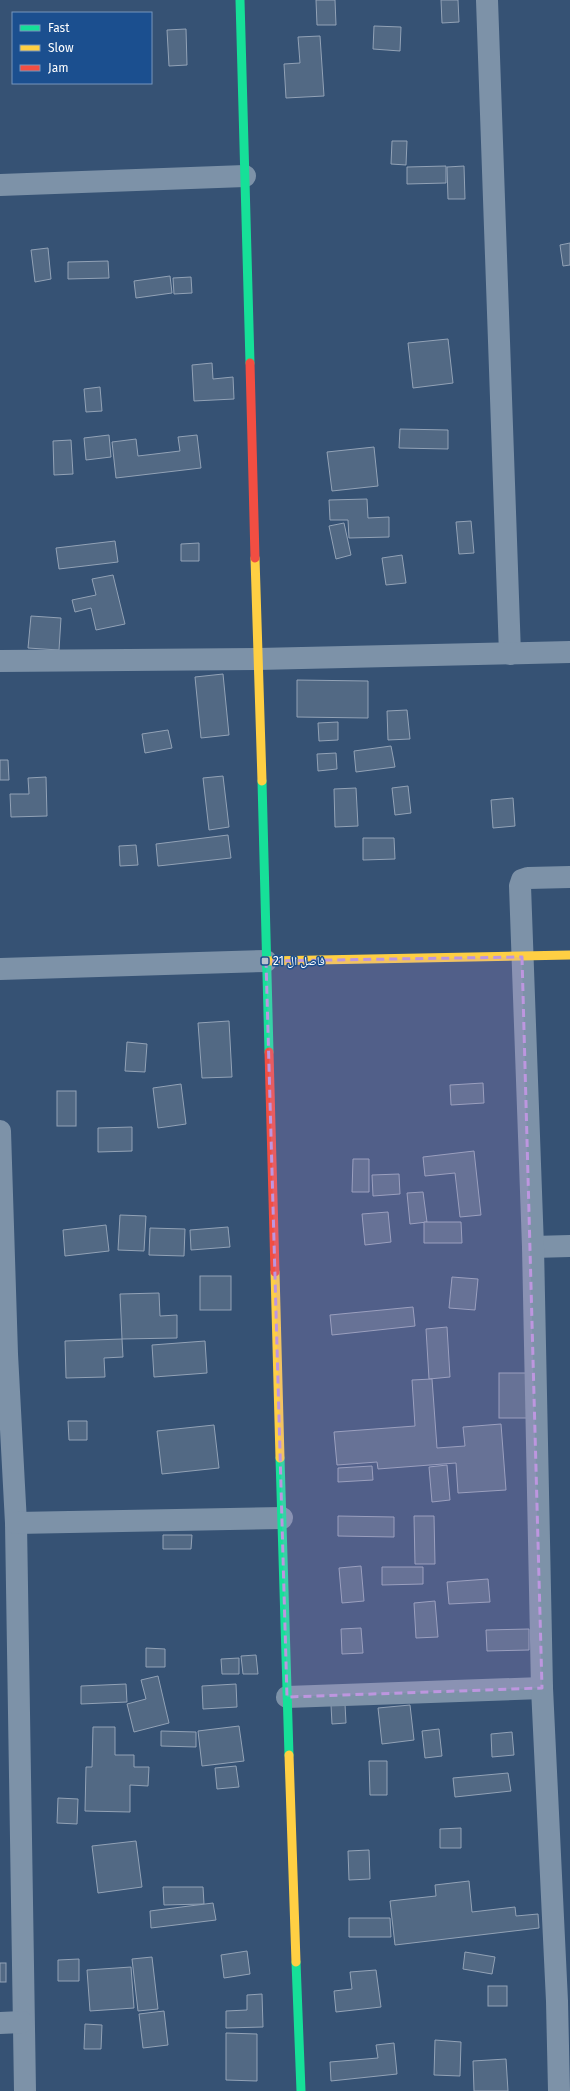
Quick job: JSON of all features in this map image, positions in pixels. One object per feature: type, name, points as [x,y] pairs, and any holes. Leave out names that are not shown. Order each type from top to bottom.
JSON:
[{"type":"street","points":[[240,0],[287,1697],[301,2091]]},
{"type":"street","points":[[487,0],[510,654]]},
{"type":"street","points":[[0,185],[245,176]]},
{"type":"street","points":[[0,661],[258,659],[570,652]]},
{"type":"street","points":[[559,2091],[563,2000],[542,1688],[533,1247],[520,886],[522,880],[528,878],[570,877]]},
{"type":"street","points":[[0,969],[266,961],[570,955]]},
{"type":"street","points":[[0,1132],[4,1354],[16,1523],[24,2091]]},
{"type":"street","points":[[533,1247],[570,1246]]},
{"type":"street","points":[[16,1523],[282,1518]]},
{"type":"street","points":[[287,1697],[542,1688]]},
{"type":"street","points":[[0,2023],[22,2022]]},
{"type":"highlighted area","points":[[522,957],[542,1688],[287,1697],[266,961]]},
{"type":"building","points":[[316,0],[335,0],[336,25],[317,25]]},
{"type":"building","points":[[441,0],[458,0],[459,22],[442,23]]},
{"type":"building","points":[[374,26],[401,27],[400,51],[373,49]]},
{"type":"building","points":[[186,29],[187,65],[169,66],[167,30]]},
{"type":"building","points":[[320,36],[324,96],[286,98],[284,64],[300,63],[298,37]]},
{"type":"building","points":[[392,141],[407,141],[406,165],[391,164]]},
{"type":"building","points":[[446,166],[446,183],[407,184],[407,167]]},
{"type":"building","points":[[464,166],[465,199],[448,199],[447,167]]},
{"type":"building","points":[[570,243],[570,265],[563,266],[560,245]]},
{"type":"building","points":[[48,248],[51,279],[35,282],[31,250]]},
{"type":"building","points":[[108,261],[109,278],[68,279],[68,262]]},
{"type":"building","points":[[170,276],[172,293],[136,298],[134,281]]},
{"type":"building","points":[[191,277],[192,293],[174,294],[173,278]]},
{"type":"building","points":[[448,339],[453,383],[413,388],[408,343]]},
{"type":"building","points":[[212,363],[213,379],[233,377],[234,399],[194,401],[192,365]]},
{"type":"building","points":[[100,387],[102,411],[86,412],[84,389]]},
{"type":"building","points":[[400,429],[448,430],[448,449],[399,448]]},
{"type":"building","points":[[109,435],[111,457],[86,460],[84,438]]},
{"type":"building","points":[[197,435],[201,468],[116,478],[112,442],[136,439],[138,456],[180,451],[178,437]]},
{"type":"building","points":[[71,440],[73,474],[54,475],[53,441]]},
{"type":"building","points":[[374,447],[378,486],[332,491],[327,452]]},
{"type":"building","points":[[367,499],[368,518],[389,517],[389,537],[349,538],[348,520],[330,520],[329,500]]},
{"type":"building","points":[[471,521],[474,553],[459,554],[456,522]]},
{"type":"building","points":[[344,523],[351,555],[336,559],[329,526]]},
{"type":"building","points":[[115,541],[118,562],[59,569],[56,548]]},
{"type":"building","points":[[199,543],[199,561],[181,561],[181,544]]},
{"type":"building","points":[[402,555],[406,583],[386,585],[382,558]]},
{"type":"building","points":[[113,575],[125,624],[96,630],[91,608],[75,612],[72,600],[96,595],[92,579]]},
{"type":"building","points":[[31,616],[61,618],[59,650],[28,648]]},
{"type":"building","points":[[223,674],[229,735],[201,738],[195,677]]},
{"type":"building","points":[[297,680],[368,681],[368,718],[297,717]]},
{"type":"building","points":[[407,710],[410,739],[388,740],[387,711]]},
{"type":"building","points":[[338,722],[338,740],[319,741],[318,723]]},
{"type":"building","points":[[168,730],[172,748],[145,753],[142,734]]},
{"type":"building","points":[[391,746],[395,767],[356,772],[354,751]]},
{"type":"building","points":[[336,753],[337,769],[318,771],[317,754]]},
{"type":"building","points":[[0,760],[8,760],[9,780],[0,780]]},
{"type":"building","points":[[223,776],[229,827],[209,830],[203,778]]},
{"type":"building","points":[[46,777],[47,816],[11,817],[10,794],[29,794],[28,778]]},
{"type":"building","points":[[408,786],[411,813],[395,815],[392,788]]},
{"type":"building","points":[[356,788],[358,826],[335,827],[334,789]]},
{"type":"building","points":[[513,798],[515,826],[493,828],[491,800]]},
{"type":"building","points":[[228,835],[231,858],[158,866],[156,844]]},
{"type":"building","points":[[363,838],[394,838],[395,859],[363,860]]},
{"type":"building","points":[[136,845],[138,865],[120,866],[119,846]]},
{"type":"building","points":[[229,1021],[232,1077],[202,1078],[198,1023]]},
{"type":"building","points":[[127,1042],[147,1044],[145,1072],[125,1071]]},
{"type":"building","points":[[483,1083],[484,1103],[451,1105],[450,1085]]},
{"type":"building","points":[[181,1084],[186,1124],[158,1128],[153,1088]]},
{"type":"building","points":[[57,1091],[76,1091],[76,1126],[57,1126]]},
{"type":"building","points":[[132,1127],[132,1151],[98,1152],[98,1128]]},
{"type":"building","points":[[474,1151],[481,1215],[460,1217],[455,1173],[425,1176],[423,1157]]},
{"type":"building","points":[[353,1159],[369,1159],[369,1192],[352,1192]]},
{"type":"building","points":[[399,1174],[400,1194],[373,1196],[372,1175]]},
{"type":"building","points":[[423,1192],[427,1222],[410,1224],[407,1193]]},
{"type":"building","points":[[388,1212],[391,1242],[365,1245],[362,1214]]},
{"type":"building","points":[[120,1215],[146,1216],[144,1251],[118,1250]]},
{"type":"building","points":[[424,1222],[461,1222],[462,1243],[424,1243]]},
{"type":"building","points":[[106,1225],[109,1251],[65,1256],[63,1230]]},
{"type":"building","points":[[228,1227],[230,1247],[191,1250],[190,1230]]},
{"type":"building","points":[[150,1228],[185,1229],[184,1256],[149,1255]]},
{"type":"building","points":[[200,1276],[231,1276],[231,1310],[200,1310]]},
{"type":"building","points":[[452,1277],[478,1279],[475,1310],[449,1308]]},
{"type":"building","points":[[159,1293],[160,1316],[177,1315],[177,1338],[122,1339],[120,1294]]},
{"type":"building","points":[[413,1307],[415,1326],[332,1335],[330,1315]]},
{"type":"building","points":[[447,1327],[450,1377],[429,1379],[426,1329]]},
{"type":"building","points":[[122,1339],[123,1357],[104,1358],[105,1377],[66,1378],[65,1341]]},
{"type":"building","points":[[205,1341],[207,1373],[154,1377],[152,1345]]},
{"type":"building","points":[[499,1373],[528,1373],[528,1418],[499,1418]]},
{"type":"building","points":[[432,1379],[437,1448],[465,1446],[463,1427],[501,1424],[506,1490],[458,1493],[456,1463],[378,1469],[377,1462],[337,1465],[334,1432],[415,1426],[412,1380]]},
{"type":"building","points":[[68,1421],[87,1421],[87,1440],[69,1440]]},
{"type":"building","points":[[214,1425],[219,1468],[162,1474],[157,1431]]},
{"type":"building","points":[[447,1465],[450,1500],[432,1502],[429,1467]]},
{"type":"building","points":[[372,1466],[373,1480],[338,1482],[338,1468]]},
{"type":"building","points":[[338,1516],[394,1517],[394,1537],[338,1536]]},
{"type":"building","points":[[414,1516],[434,1516],[435,1564],[415,1564]]},
{"type":"building","points":[[163,1535],[192,1535],[191,1549],[163,1549]]},
{"type":"building","points":[[361,1566],[364,1601],[342,1603],[339,1568]]},
{"type":"building","points":[[382,1567],[423,1567],[423,1584],[382,1585]]},
{"type":"building","points":[[488,1579],[490,1602],[449,1604],[447,1582]]},
{"type":"building","points":[[435,1601],[438,1637],[416,1638],[414,1603]]},
{"type":"building","points":[[361,1628],[363,1653],[342,1654],[341,1629]]},
{"type":"building","points":[[529,1629],[529,1650],[487,1651],[486,1630]]},
{"type":"building","points":[[146,1648],[165,1649],[165,1667],[146,1667]]},
{"type":"building","points":[[256,1655],[258,1674],[243,1674],[241,1656]]},
{"type":"building","points":[[239,1658],[239,1674],[222,1674],[221,1659]]},
{"type":"building","points":[[158,1676],[169,1723],[134,1732],[127,1704],[146,1699],[141,1680]]},
{"type":"building","points":[[126,1684],[127,1702],[81,1704],[81,1686]]},
{"type":"building","points":[[236,1684],[237,1707],[203,1709],[202,1686]]},
{"type":"building","points":[[345,1704],[346,1723],[332,1724],[331,1705]]},
{"type":"building","points":[[410,1705],[414,1740],[382,1744],[378,1708]]},
{"type":"building","points":[[239,1726],[244,1761],[202,1766],[198,1731]]},
{"type":"building","points":[[93,1727],[115,1727],[115,1755],[134,1755],[134,1767],[149,1767],[148,1786],[130,1785],[130,1812],[85,1811],[86,1767],[92,1767]]},
{"type":"building","points":[[439,1729],[442,1756],[425,1758],[422,1731]]},
{"type":"building","points":[[161,1731],[196,1732],[196,1747],[161,1746]]},
{"type":"building","points":[[512,1732],[514,1755],[492,1757],[491,1734]]},
{"type":"building","points":[[369,1761],[387,1761],[387,1795],[370,1795]]},
{"type":"building","points":[[236,1766],[239,1787],[217,1789],[215,1768]]},
{"type":"building","points":[[508,1773],[511,1791],[455,1797],[453,1778]]},
{"type":"building","points":[[58,1798],[78,1799],[77,1824],[57,1823]]},
{"type":"building","points":[[461,1828],[461,1848],[440,1848],[440,1829]]},
{"type":"building","points":[[136,1841],[142,1887],[98,1893],[92,1846]]},
{"type":"building","points":[[369,1850],[370,1879],[349,1880],[348,1851]]},
{"type":"building","points":[[469,1881],[472,1912],[515,1907],[516,1916],[538,1914],[539,1928],[395,1945],[390,1901],[436,1896],[435,1885]]},
{"type":"building","points":[[163,1887],[203,1887],[204,1904],[164,1905]]},
{"type":"building","points":[[213,1903],[216,1920],[151,1928],[150,1911]]},
{"type":"building","points":[[349,1918],[390,1918],[391,1937],[349,1937]]},
{"type":"building","points":[[247,1951],[250,1974],[224,1978],[221,1955]]},
{"type":"building","points":[[465,1952],[495,1957],[492,1974],[463,1969]]},
{"type":"building","points":[[152,1957],[158,2009],[138,2011],[132,1959]]},
{"type":"building","points":[[79,1959],[79,1981],[58,1981],[58,1960]]},
{"type":"building","points":[[0,1963],[6,1963],[6,1982],[0,1982]]},
{"type":"building","points":[[131,1967],[134,2008],[90,2011],[87,1970]]},
{"type":"building","points":[[376,1970],[381,2007],[336,2012],[334,1991],[352,1989],[350,1972]]},
{"type":"building","points":[[488,1986],[507,1986],[507,2006],[488,2006]]},
{"type":"building","points":[[262,1994],[263,2027],[226,2028],[226,2011],[247,2010],[247,1995]]},
{"type":"building","points":[[164,2011],[168,2045],[143,2048],[139,2014]]},
{"type":"building","points":[[85,2024],[102,2025],[101,2049],[84,2049]]},
{"type":"building","points":[[226,2033],[257,2034],[257,2081],[226,2080]]},
{"type":"building","points":[[435,2040],[461,2042],[460,2076],[434,2075]]},
{"type":"building","points":[[394,2043],[397,2074],[331,2081],[330,2062],[378,2058],[376,2045]]},
{"type":"building","points":[[506,2059],[508,2091],[474,2091],[473,2061]]},
{"type":"traffic: fast","points":[[240,0],[250,363]]},
{"type":"traffic: fast","points":[[262,781],[269,1052]]},
{"type":"traffic: fast","points":[[280,1458],[289,1755]]},
{"type":"traffic: fast","points":[[296,1962],[301,2091]]},
{"type":"traffic: slow","points":[[255,558],[262,781]]},
{"type":"traffic: slow","points":[[266,961],[570,955]]},
{"type":"traffic: slow","points":[[275,1272],[280,1458]]},
{"type":"traffic: slow","points":[[289,1755],[296,1962]]},
{"type":"traffic: jam","points":[[250,363],[255,558]]},
{"type":"traffic: jam","points":[[269,1052],[275,1272]]},
{"type":"place","name":"فاصل ال 21","points":[[265,961]]}]
